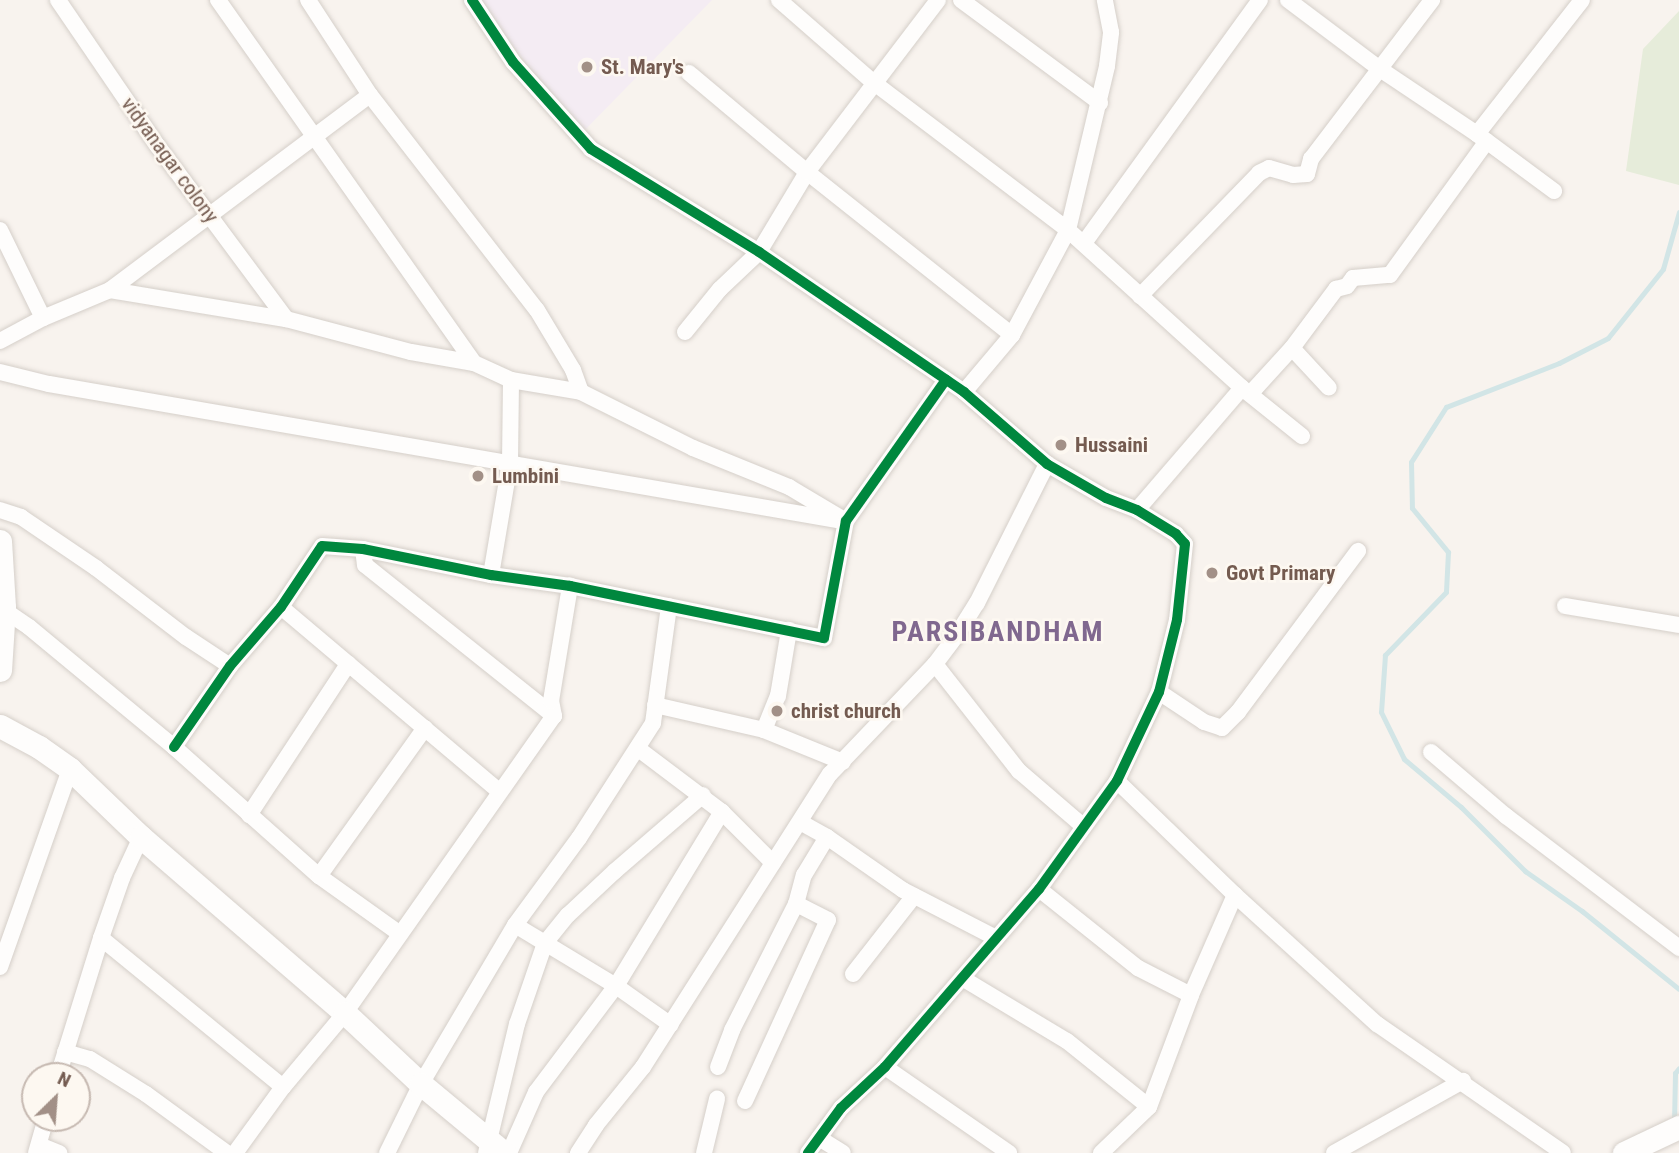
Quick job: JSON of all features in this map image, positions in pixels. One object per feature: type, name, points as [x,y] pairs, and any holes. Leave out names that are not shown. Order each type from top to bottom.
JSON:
[{"type":"street","name":"vidyanagar colony","points":[[58,0],[209,215],[286,319]]},
{"type":"street","points":[[218,0],[474,363]]},
{"type":"street","points":[[308,0],[370,95],[537,310],[573,370],[582,392]]},
{"type":"street","points":[[472,0],[513,62],[591,149],[759,252],[964,392],[1047,464],[1106,498],[1138,510],[1175,534],[1185,544],[1177,620],[1159,692],[1117,781],[1040,889],[886,1067],[841,1108],[808,1153]]},
{"type":"street","points":[[779,0],[873,82],[1084,243],[1246,391],[1302,436]]},
{"type":"street","points":[[685,332],[720,289],[759,252],[807,172],[938,0]]},
{"type":"street","points":[[961,0],[1100,103]]},
{"type":"street","points":[[964,392],[1012,335],[1068,230],[1100,103],[1111,32],[1105,0]]},
{"type":"street","points":[[1084,243],[1259,0]]},
{"type":"street","points":[[1288,0],[1380,69],[1482,137],[1554,191]]},
{"type":"street","points":[[1140,296],[1259,173],[1269,168],[1293,175],[1307,174],[1311,159],[1432,0]]},
{"type":"street","points":[[1138,510],[1246,391],[1292,348],[1336,289],[1347,286],[1353,278],[1390,275],[1482,137],[1582,0]]},
{"type":"street","points":[[689,73],[807,172],[1012,335]]},
{"type":"street","points":[[0,341],[43,318],[110,290],[370,95]]},
{"type":"street","points":[[0,230],[43,318]]},
{"type":"street","points":[[110,290],[286,319],[411,352],[474,363],[511,380],[582,392],[693,447],[789,487],[846,521]]},
{"type":"street","points":[[1292,348],[1329,388]]},
{"type":"street","points":[[0,372],[49,384],[846,521]]},
{"type":"street","points":[[491,575],[510,463],[511,380]]},
{"type":"street","points":[[174,747],[230,666],[281,607],[323,546],[363,549],[491,575],[570,586],[824,638],[846,521],[946,380]]},
{"type":"street","points":[[578,1153],[671,1025],[830,774],[935,664],[977,603],[1047,464]]},
{"type":"street","points":[[0,510],[21,517],[86,561],[186,637],[230,666]]},
{"type":"street","points":[[0,541],[4,610],[0,670]]},
{"type":"street","points":[[363,549],[365,565],[554,716]]},
{"type":"street","points":[[1159,692],[1204,722],[1222,727],[1238,712],[1359,551]]},
{"type":"street","points":[[235,1153],[283,1087],[345,1013],[398,933],[554,716],[551,701],[570,586]]},
{"type":"street","points":[[387,1153],[421,1084],[515,925],[579,838],[653,723],[669,606]]},
{"type":"street","points":[[1565,606],[1679,625]]},
{"type":"street","points":[[281,607],[499,791]]},
{"type":"street","points":[[4,610],[174,747],[248,816],[319,876],[398,933]]},
{"type":"street","points":[[764,730],[778,696],[789,630]]},
{"type":"street","points":[[248,816],[348,664]]},
{"type":"street","points":[[935,664],[1019,771],[1083,826]]},
{"type":"street","points":[[655,705],[764,730],[842,762]]},
{"type":"street","points":[[0,726],[39,747],[70,769],[141,836],[345,1013],[496,1149]]},
{"type":"street","points":[[319,876],[425,727]]},
{"type":"street","points":[[637,748],[703,795],[773,863]]},
{"type":"street","points":[[1432,752],[1506,816],[1679,948]]},
{"type":"street","points":[[0,967],[70,769]]},
{"type":"street","points":[[1117,781],[1235,895],[1377,1024],[1463,1081],[1563,1153]]},
{"type":"street","points":[[496,1149],[517,1024],[545,943],[568,915],[703,795]]},
{"type":"street","points":[[496,1149],[616,986],[722,812]]},
{"type":"street","points":[[800,822],[827,837],[914,896],[996,938]]},
{"type":"street","points":[[62,1062],[101,938],[122,878],[141,836]]},
{"type":"street","points":[[718,1067],[732,1030],[796,904],[804,875],[827,837]]},
{"type":"street","points":[[1040,889],[1138,968],[1191,995]]},
{"type":"street","points":[[1101,1153],[1149,1107],[1191,995],[1235,895]]},
{"type":"street","points":[[853,974],[914,896]]},
{"type":"street","points":[[745,1101],[828,920],[796,904]]},
{"type":"street","points":[[515,925],[616,986],[671,1025]]},
{"type":"street","points":[[101,938],[283,1087]]},
{"type":"street","points":[[962,978],[1067,1041],[1149,1107]]},
{"type":"street","points":[[65,1052],[101,1066],[227,1153]]},
{"type":"street","points":[[886,1067],[1009,1153]]},
{"type":"street","points":[[1334,1153],[1463,1081]]},
{"type":"street","points":[[704,1153],[717,1099]]},
{"type":"street","points":[[1624,1153],[1679,1127]]},
{"type":"street","points":[[42,1132],[37,1149],[59,1153]]},
{"type":"street","points":[[819,1138],[843,1153]]},
{"type":"shaded area","name":"St. Mary's","points":[[478,0],[712,0],[580,135]]},
{"type":"green space","points":[[1679,11],[1679,185],[1626,171],[1643,49]]},
{"type":"waterway","points":[[1679,212],[1663,269],[1608,338],[1559,363],[1446,407],[1411,462],[1412,508],[1448,552],[1446,592],[1385,655],[1381,712],[1404,759],[1461,807],[1525,871],[1582,911],[1679,989]]},
{"type":"waterway","points":[[1674,1122],[1675,1073],[1679,1068]]},
{"type":"cycle path","points":[[472,0],[513,62],[591,149],[759,252],[964,392],[1047,464],[1106,498],[1137,510],[1176,534],[1185,544],[1177,620],[1159,692],[1117,781],[1039,889],[885,1067],[841,1108],[808,1153]]},
{"type":"cycle path","points":[[174,747],[230,666],[281,607],[322,546],[363,549],[491,575],[570,586],[824,638],[846,521],[946,380]]},
{"type":"place","name":"St. Mary's","points":[[587,67]]},
{"type":"place","name":"Hussaini","points":[[1061,445]]},
{"type":"place","name":"Lumbini","points":[[478,476]]},
{"type":"place","name":"Govt Primary","points":[[1212,573]]},
{"type":"place","name":"christ church","points":[[777,711]]},
{"type":"district","name":"PARSIBANDHAM","points":[[998,632]]}]
